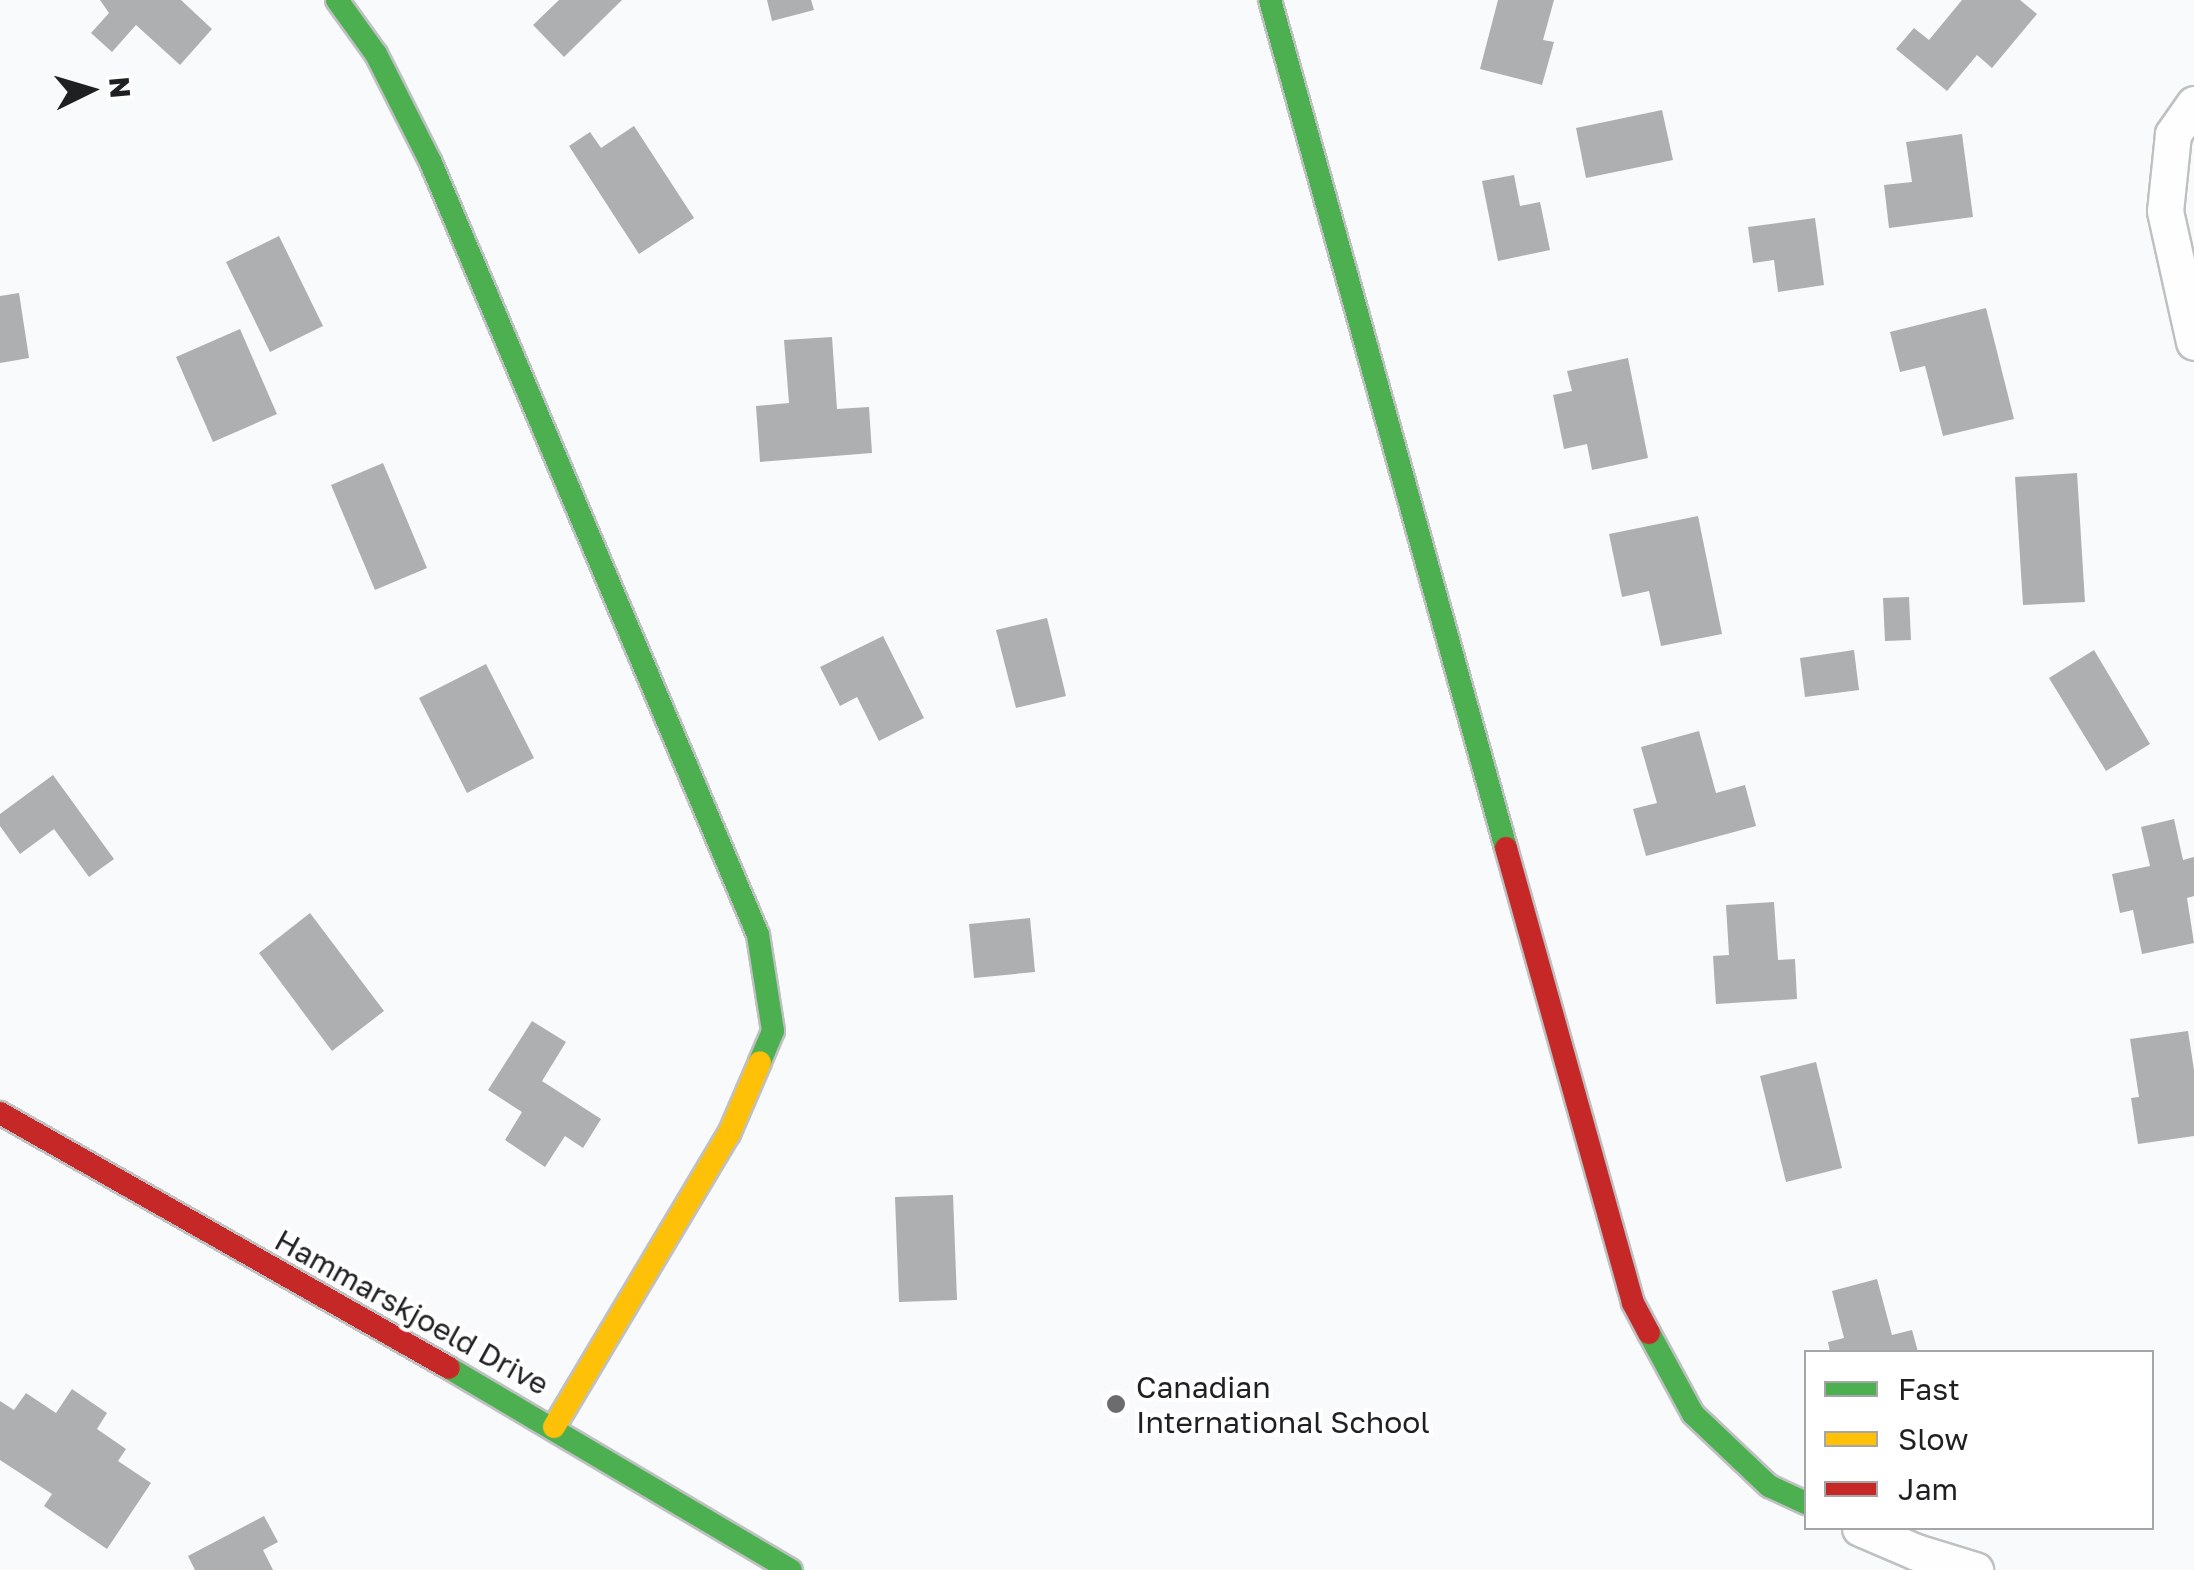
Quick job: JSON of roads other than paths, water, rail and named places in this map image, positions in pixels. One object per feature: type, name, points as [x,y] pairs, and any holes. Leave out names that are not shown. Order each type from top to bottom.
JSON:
[{"type":"street","points":[[337,0],[376,54],[431,164],[751,919],[773,1031],[730,1134],[554,1426]]},
{"type":"street","points":[[1270,0],[1632,1302],[1692,1414],[1768,1486],[1804,1503]]},
{"type":"street","points":[[2194,104],[2173,134],[2165,211],[2194,342]]},
{"type":"street","name":"Hammarskjoeld Drive","points":[[0,1113],[554,1426],[791,1570]]},
{"type":"street","points":[[1865,1530],[1916,1552],[1975,1570]]},
{"type":"place","name":"Canadian International School","points":[[1116,1404]]}]
